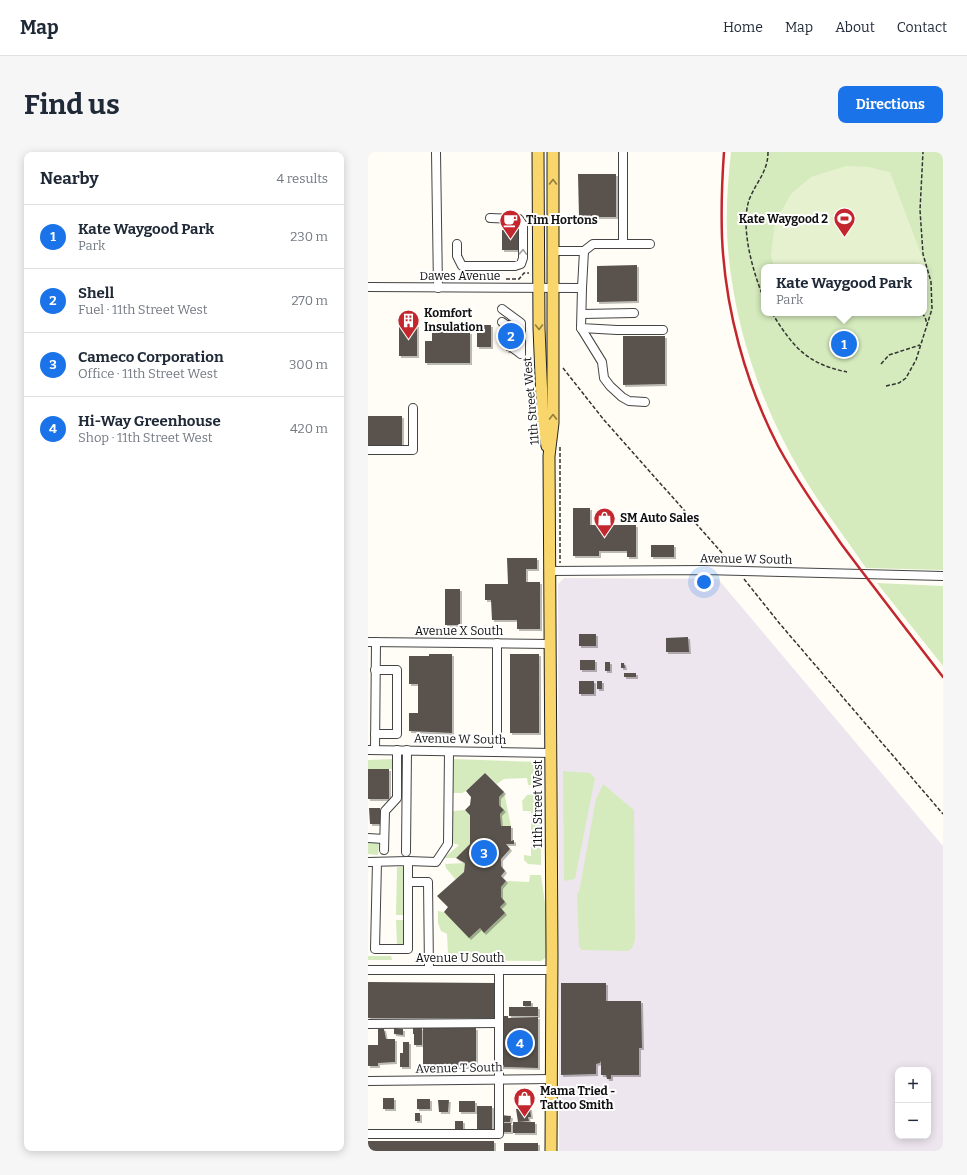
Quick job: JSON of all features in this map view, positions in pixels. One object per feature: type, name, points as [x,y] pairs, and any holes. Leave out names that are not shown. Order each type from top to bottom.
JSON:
[{"type":"main road","name":"11th Street West","points":[[538,152],[539,288],[543,424],[549,456]]},
{"type":"main road","name":"11th Street West","points":[[551,1151],[552,970],[549,456],[553,423],[553,152]]},
{"type":"street","points":[[436,152],[438,288]]},
{"type":"street","points":[[623,152],[623,244]]},
{"type":"street","points":[[457,244],[457,256],[462,266],[515,266],[521,264],[523,258],[523,224],[519,219],[490,218]]},
{"type":"street","points":[[553,251],[584,251],[593,244],[650,244]]},
{"type":"street","points":[[584,251],[581,328],[602,362],[604,378],[610,386],[629,401],[644,402]]},
{"type":"street","name":"Dawes Avenue","points":[[368,287],[582,288]]},
{"type":"street","points":[[582,314],[634,313]]},
{"type":"street","points":[[502,325],[521,338]]},
{"type":"street","points":[[502,325],[521,354],[521,338]]},
{"type":"street","points":[[502,325],[521,338]]},
{"type":"street","points":[[581,328],[663,330]]},
{"type":"street","points":[[368,450],[413,450],[413,408]]},
{"type":"street","name":"Avenue W South","points":[[549,571],[737,570],[943,576]]},
{"type":"street","points":[[372,642],[376,670],[375,734],[372,750]]},
{"type":"street","name":"Avenue X South","points":[[372,642],[550,644]]},
{"type":"street","points":[[496,643],[497,752]]},
{"type":"street","points":[[375,734],[397,734],[397,670],[376,670]]},
{"type":"street","name":"Avenue W South","points":[[372,750],[551,753]]},
{"type":"street","points":[[384,850],[385,811],[397,798],[397,750]]},
{"type":"street","points":[[406,852],[407,750]]},
{"type":"street","points":[[368,862],[436,862],[448,844],[449,752]]},
{"type":"street","points":[[368,838],[384,839]]},
{"type":"street","points":[[377,862],[375,949],[408,949],[408,861]]},
{"type":"street","points":[[408,882],[428,882],[429,970]]},
{"type":"street","name":"Avenue U South","points":[[368,970],[552,970]]},
{"type":"street","points":[[368,1134],[499,1134],[499,970]]},
{"type":"street","points":[[368,1024],[498,1023]]},
{"type":"street","name":"Avenue T South","points":[[368,1081],[551,1079]]},
{"type":"path","points":[[761,291],[749,251],[746,219],[750,199],[766,169],[768,152]]},
{"type":"path","points":[[923,152],[921,166],[920,210],[923,254],[926,264]]},
{"type":"path","points":[[886,386],[899,383],[906,378],[916,360],[932,309],[931,282],[927,268]]},
{"type":"path","points":[[774,316],[789,340],[804,354],[831,369],[847,372]]},
{"type":"path","points":[[924,316],[927,324]]},
{"type":"path","points":[[881,364],[889,356],[920,345]]},
{"type":"path","points":[[562,366],[604,420],[737,570],[780,624],[943,814]]},
{"type":"shaded area","points":[[564,578],[718,579],[943,846],[943,1151],[559,1151],[558,584]]},
{"type":"green space","points":[[731,152],[943,152],[943,570],[866,568],[816,496],[785,444],[771,415],[749,356],[734,296],[727,233],[728,182]]},
{"type":"green space","name":"Kate Waygood 2","points":[[846,166],[869,167],[890,172],[924,264],[773,264],[771,255],[775,223],[791,194],[811,177]]},
{"type":"green space","points":[[877,583],[943,586],[943,666]]},
{"type":"green space","points":[[393,759],[393,769],[368,769],[368,760]]},
{"type":"green space","points":[[453,759],[540,762],[542,785],[528,785],[527,778],[504,779],[497,784],[485,773],[466,791],[462,793],[453,793]]},
{"type":"green space","points":[[563,771],[590,773],[595,778],[575,879],[564,881]]},
{"type":"green space","points":[[603,784],[634,810],[635,940],[632,948],[628,951],[582,950],[579,947],[577,893],[579,892],[596,799]]},
{"type":"green space","points":[[504,792],[511,826],[501,826],[500,814],[504,810],[499,805],[499,797]]},
{"type":"green space","points":[[542,793],[541,865],[528,864],[524,860],[524,855],[531,856],[531,811],[523,811],[522,801],[527,795]]},
{"type":"green space","points":[[465,810],[470,815],[470,844],[456,858],[444,858],[459,845],[452,843],[453,811]]},
{"type":"green space","points":[[368,843],[379,843],[378,855],[368,854]]},
{"type":"green space","points":[[465,863],[464,872],[456,880],[446,868],[445,864]]},
{"type":"green space","points":[[397,867],[405,867],[405,915],[396,915]]},
{"type":"green space","points":[[530,875],[541,875],[552,953],[541,961],[438,960],[448,954],[447,934],[441,931],[438,923],[438,911],[444,912],[469,937],[480,928],[485,932],[505,913],[500,907],[505,902],[501,897],[501,887],[506,881],[529,882]]},
{"type":"green space","points":[[396,920],[405,920],[406,946],[397,945]]},
{"type":"green space","points":[[368,956],[391,956],[392,960],[368,960]]},
{"type":"building","points":[[578,174],[616,174],[616,217],[579,217]]},
{"type":"building","name":"Tim Hortons","points":[[502,230],[519,230],[519,250],[502,250]]},
{"type":"building","points":[[637,265],[637,301],[597,302],[597,266]]},
{"type":"building","points":[[506,320],[516,320],[516,351],[506,351]]},
{"type":"building","name":"Komfort Insulation","points":[[399,325],[417,325],[417,356],[399,356]]},
{"type":"building","points":[[477,325],[491,325],[491,347],[477,347]]},
{"type":"building","points":[[432,332],[470,332],[470,363],[425,363],[425,341],[432,341]]},
{"type":"building","points":[[623,336],[665,336],[665,384],[623,385]]},
{"type":"building","points":[[368,416],[402,416],[402,445],[368,445]]},
{"type":"building","name":"SM Auto Sales","points":[[573,508],[590,508],[590,525],[636,525],[636,557],[627,557],[627,551],[599,551],[599,556],[573,556]]},
{"type":"building","points":[[651,545],[674,545],[674,557],[651,557]]},
{"type":"building","points":[[507,558],[537,558],[537,569],[526,569],[526,582],[540,582],[540,629],[517,629],[517,620],[492,620],[491,600],[485,600],[485,584],[508,584]]},
{"type":"building","points":[[445,589],[460,589],[460,625],[445,625]]},
{"type":"building","points":[[579,634],[596,634],[596,646],[579,646]]},
{"type":"building","points":[[688,637],[689,652],[666,652],[666,638]]},
{"type":"building","points":[[429,654],[452,654],[452,733],[409,731],[409,713],[418,713],[418,684],[409,684],[409,656],[429,656]]},
{"type":"building","points":[[510,654],[539,654],[539,733],[510,733]]},
{"type":"building","points":[[580,660],[595,660],[595,670],[580,670]]},
{"type":"building","points":[[605,662],[610,662],[610,671],[605,671]]},
{"type":"building","points":[[621,663],[624,663],[625,668],[621,668]]},
{"type":"building","points":[[624,673],[636,673],[636,677],[624,677]]},
{"type":"building","points":[[579,681],[594,681],[594,694],[579,694]]},
{"type":"building","points":[[597,681],[602,681],[602,689],[597,689]]},
{"type":"building","points":[[368,769],[389,769],[389,799],[368,799]]},
{"type":"building","points":[[485,773],[504,792],[499,797],[499,805],[504,810],[500,814],[501,826],[511,826],[511,841],[514,840],[514,844],[506,844],[510,849],[501,859],[501,866],[505,871],[501,876],[506,881],[501,887],[501,897],[505,902],[500,907],[505,913],[484,933],[480,928],[469,938],[444,912],[448,907],[437,896],[464,872],[465,863],[456,858],[470,844],[470,815],[465,810],[470,805],[471,797],[466,791]]},
{"type":"building","points":[[369,808],[380,808],[380,824],[370,824]]},
{"type":"building","points":[[368,982],[494,983],[494,1018],[368,1018]]},
{"type":"building","points":[[561,983],[606,983],[606,1001],[641,1001],[642,1048],[639,1048],[639,1075],[611,1075],[611,1079],[607,1079],[606,1075],[601,1075],[601,1061],[600,1063],[596,1064],[596,1074],[561,1075]]},
{"type":"building","points":[[523,1001],[531,1001],[531,1006],[523,1006]]},
{"type":"building","points":[[509,1007],[538,1007],[538,1016],[509,1016]]},
{"type":"building","points":[[501,1016],[508,1016],[508,1018],[538,1017],[538,1068],[501,1067]]},
{"type":"building","points":[[394,1028],[403,1029],[403,1035],[394,1034]]},
{"type":"building","points":[[413,1028],[422,1028],[422,1045],[414,1045]]},
{"type":"building","points":[[423,1028],[476,1028],[476,1067],[423,1067]]},
{"type":"building","points":[[378,1029],[384,1029],[386,1039],[395,1039],[395,1062],[378,1063],[378,1066],[368,1066],[368,1045],[378,1045]]},
{"type":"building","points":[[403,1042],[409,1042],[409,1067],[400,1067],[400,1053],[403,1053]]},
{"type":"building","points":[[383,1098],[394,1098],[394,1109],[383,1109]]},
{"type":"building","points":[[417,1099],[430,1099],[430,1109],[417,1109]]},
{"type":"building","points":[[438,1100],[449,1100],[448,1112],[439,1112]]},
{"type":"building","points":[[459,1101],[475,1101],[475,1112],[459,1112]]},
{"type":"building","points":[[477,1106],[492,1106],[492,1131],[477,1131]]},
{"type":"building","points":[[530,1108],[531,1117],[528,1117],[529,1121],[518,1122],[516,1109]]},
{"type":"building","points":[[415,1113],[420,1113],[420,1121],[415,1121]]},
{"type":"building","points":[[501,1115],[511,1116],[510,1122],[501,1122]]},
{"type":"building","points":[[455,1121],[463,1121],[463,1130],[455,1130]]},
{"type":"building","points":[[513,1122],[535,1122],[535,1133],[513,1133]]},
{"type":"building","points":[[502,1123],[511,1123],[511,1132],[502,1132]]},
{"type":"building","points":[[368,1141],[494,1141],[494,1151],[368,1151]]},
{"type":"building","points":[[504,1143],[538,1143],[538,1151],[504,1151]]},
{"type":"railway","points":[[724,152],[722,237],[727,291],[739,344],[766,422],[785,459],[825,521],[854,562],[943,677]]},
{"type":"place","name":"Kate Waygood 2","points":[[844,238]]},
{"type":"place","name":"Tim Hortons","points":[[511,240]]},
{"type":"place","name":"Shell","points":[[511,336]]},
{"type":"place","name":"Komfort Insulation","points":[[408,340]]},
{"type":"place","name":"Kate Waygood Park","points":[[844,344]]},
{"type":"place","name":"SM Auto Sales","points":[[604,538]]},
{"type":"place","name":"Cameco Corporation","points":[[484,853]]},
{"type":"place","name":"Hi-Way Greenhouse","points":[[520,1043]]},
{"type":"place","name":"Mama Tried - Tattoo Smith","points":[[525,1118]]}]
